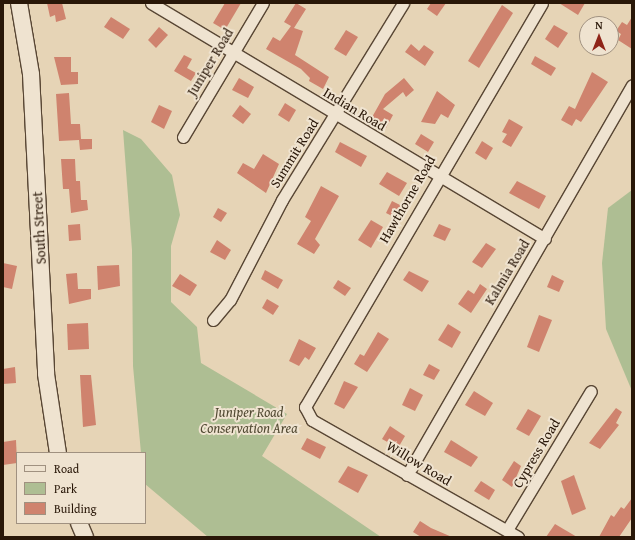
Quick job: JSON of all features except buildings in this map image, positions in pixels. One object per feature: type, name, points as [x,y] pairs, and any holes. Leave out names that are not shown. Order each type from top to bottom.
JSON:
[{"type":"main road","name":"South Street","points":[[19,3],[31,74],[46,374],[58,452]]},
{"type":"main road","points":[[79,524],[85,537]]},
{"type":"street","name":"Indian Road","points":[[151,3],[545,239]]},
{"type":"street","name":"Juniper Road","points":[[183,138],[263,3]]},
{"type":"street","name":"Summit Road","points":[[213,320],[230,300],[282,200],[402,3]]},
{"type":"street","name":"Hawthorne Road","points":[[306,412],[307,402],[438,176],[542,3]]},
{"type":"street","name":"Kalmia Road","points":[[407,475],[545,239],[632,85]]},
{"type":"street","name":"Cypress Road","points":[[507,530],[591,391]]},
{"type":"street","name":"Willow Road","points":[[306,412],[312,420],[518,537]]},
{"type":"green space","name":"Juniper Road Conservation Area","points":[[123,130],[141,139],[172,175],[180,215],[171,246],[171,302],[197,327],[201,363],[287,414],[262,456],[381,537],[208,537],[146,485],[146,452],[141,452],[133,366],[132,250]]},
{"type":"green space","points":[[632,190],[632,391],[606,329],[602,263],[608,208]]}]
